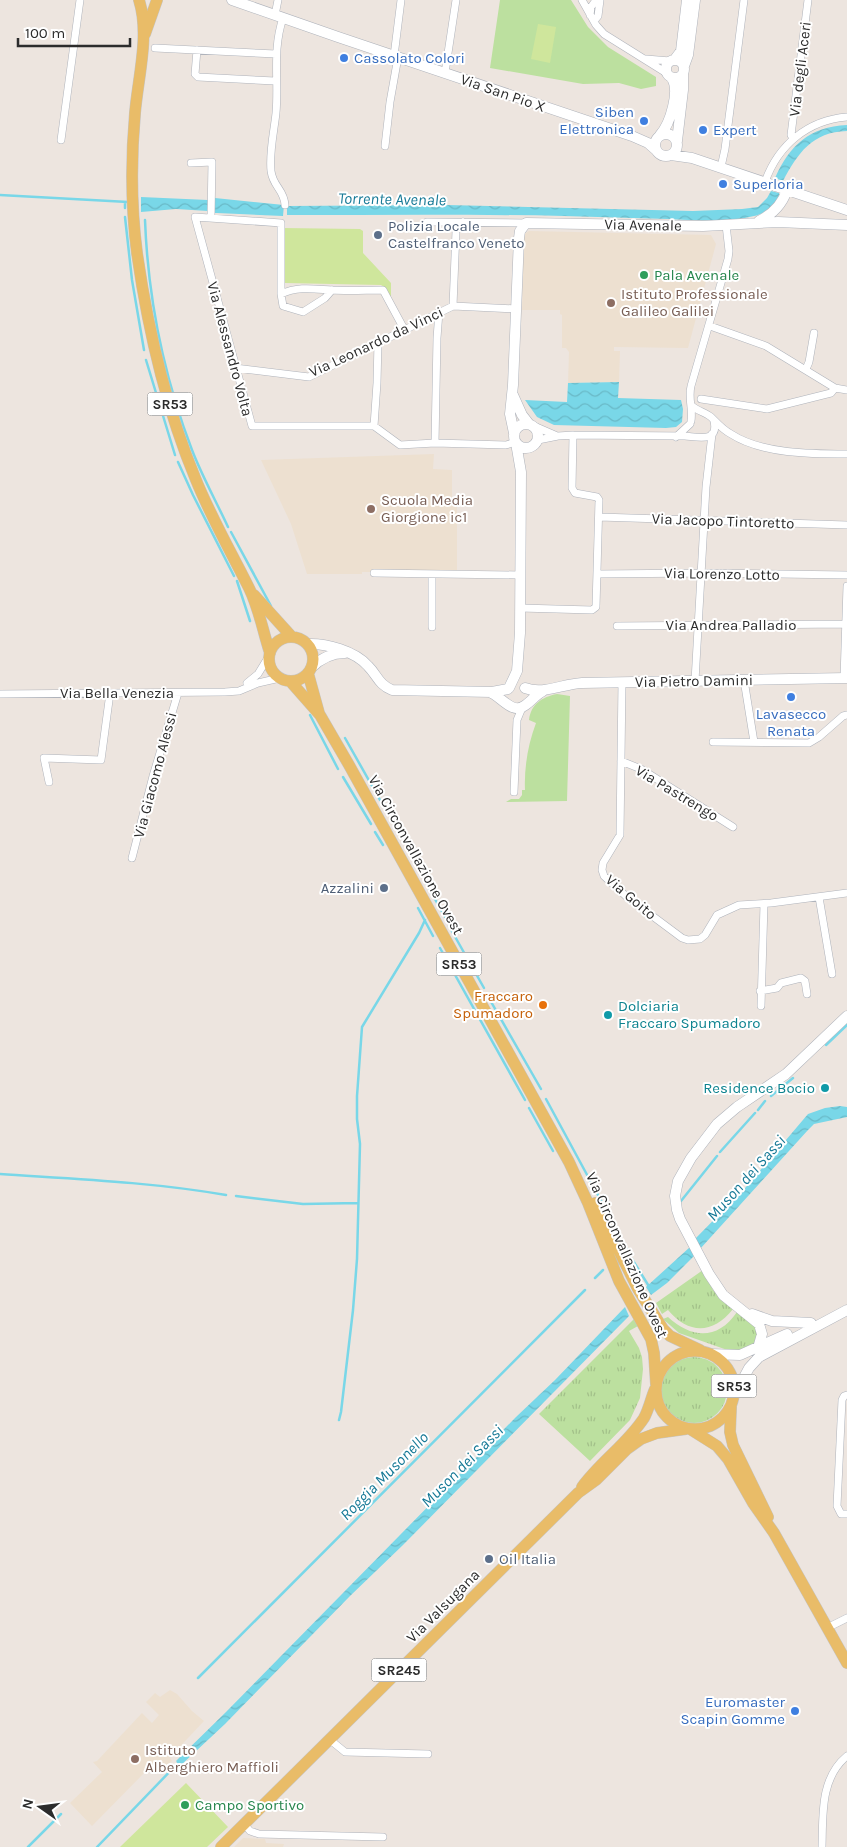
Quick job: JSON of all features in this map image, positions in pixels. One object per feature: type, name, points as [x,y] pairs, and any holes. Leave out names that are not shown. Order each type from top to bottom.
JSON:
[{"type":"main road","name":"Via Circonvallazione Ovest","points":[[139,0],[142,13],[143,43],[134,135],[134,211],[137,251],[144,297],[158,361],[176,427],[196,480],[250,590],[269,655],[271,669],[320,714],[572,1168],[596,1206],[649,1309],[670,1336],[719,1358],[728,1369],[734,1382],[730,1432],[733,1446],[761,1500],[774,1533]]},
{"type":"main road","name":"Via Circonvallazione Ovest","points":[[143,43],[158,0]]},
{"type":"main road","name":"Via Circonvallazione Ovest","points":[[250,590],[292,637],[300,639],[307,644],[312,653],[310,671],[320,714]]},
{"type":"main road","points":[[269,655],[278,641],[292,637]]},
{"type":"main road","points":[[285,680],[297,680],[310,671]]},
{"type":"main road","name":"Via Circonvallazione Ovest","points":[[572,1168],[614,1270],[651,1339],[654,1353],[657,1401],[663,1414],[673,1423],[688,1429],[717,1446],[728,1459],[753,1503],[774,1533],[847,1663]]},
{"type":"main road","name":"Via Circonvallazione Ovest","points":[[656,1386],[662,1368],[674,1357],[689,1351],[708,1353]]},
{"type":"main road","name":"Via Valsugana","points":[[578,1493],[592,1473],[639,1425],[646,1414],[656,1386]]},
{"type":"main road","name":"SR53","points":[[688,1429],[710,1427],[726,1414],[733,1400]]},
{"type":"main road","name":"Via Valsugana","points":[[221,1847],[578,1493],[596,1480],[627,1449],[641,1439],[657,1433],[688,1429]]},
{"type":"street","points":[[61,140],[80,0]]},
{"type":"street","name":"Via San Pio X","points":[[232,0],[632,136],[648,143],[657,151]]},
{"type":"street","points":[[278,0],[279,17],[275,81],[276,112],[271,168],[273,182],[284,194],[285,205]]},
{"type":"street","points":[[385,146],[397,57],[401,0]]},
{"type":"street","points":[[445,73],[456,0]]},
{"type":"street","points":[[582,0],[592,18],[608,37],[669,76],[678,78],[684,70]]},
{"type":"street","points":[[587,0],[598,0],[598,16],[592,18]]},
{"type":"street","points":[[687,0],[681,51],[666,67],[675,86],[674,100],[668,123],[655,145],[657,151],[663,155],[692,158],[721,167],[847,210]]},
{"type":"street","points":[[671,155],[676,151],[684,70],[688,56],[695,0]]},
{"type":"street","points":[[721,167],[725,149],[744,0]]},
{"type":"street","name":"Via degli Aceri","points":[[793,138],[808,0]]},
{"type":"street","points":[[154,48],[276,54]]},
{"type":"street","points":[[197,50],[196,74],[198,77],[275,81]]},
{"type":"street","points":[[642,58],[662,62],[680,61],[684,70]]},
{"type":"street","points":[[776,186],[774,162],[793,138],[802,131],[825,120],[847,117]]},
{"type":"street","points":[[659,136],[669,134],[674,136],[692,158]]},
{"type":"street","name":"Via San Pio X","points":[[632,136],[659,136]]},
{"type":"street","points":[[191,162],[212,162],[211,214],[280,223],[281,294],[283,306],[303,312],[325,298],[332,290]]},
{"type":"street","name":"Via Avenale","points":[[757,222],[776,210],[782,202],[776,186]]},
{"type":"street","points":[[776,210],[775,216],[778,222]]},
{"type":"street","name":"Via Alessandro Volta","points":[[211,214],[194,217],[252,426],[374,426]]},
{"type":"street","name":"Via Avenale","points":[[427,222],[726,225],[778,222],[847,225]]},
{"type":"street","points":[[453,306],[456,231],[464,222]]},
{"type":"street","points":[[514,792],[517,706],[529,695],[523,687],[517,671],[520,608],[521,472],[511,420],[520,232],[527,223]]},
{"type":"street","points":[[696,437],[691,430],[691,386],[729,257],[726,225]]},
{"type":"street","points":[[281,294],[291,289],[310,288],[383,290],[404,329]]},
{"type":"street","name":"Via Leonardo da Vinci","points":[[235,368],[309,377],[453,306],[516,309]]},
{"type":"street","points":[[435,443],[437,338],[440,312]]},
{"type":"street","points":[[710,326],[766,346],[835,388],[847,390]]},
{"type":"street","points":[[806,369],[814,333]]},
{"type":"street","points":[[378,342],[374,426],[400,445],[514,440],[525,448],[558,436],[705,438],[712,434],[728,433]]},
{"type":"street","points":[[701,398],[767,408],[831,393],[835,388]]},
{"type":"street","points":[[512,392],[522,414],[538,431],[535,444],[521,472]]},
{"type":"street","points":[[691,404],[704,414],[710,416],[728,433],[756,446],[806,453],[847,454]]},
{"type":"street","points":[[675,437],[698,415],[704,414]]},
{"type":"street","points":[[695,681],[704,521],[712,434],[715,427],[714,421]]},
{"type":"street","points":[[514,440],[519,426],[532,425],[558,436]]},
{"type":"street","points":[[520,608],[592,610],[596,607],[599,500],[598,497],[575,493],[572,488],[573,435]]},
{"type":"street","name":"Via Jacopo Tintoretto","points":[[599,517],[847,525]]},
{"type":"street","points":[[374,573],[519,576]]},
{"type":"street","name":"Via Lorenzo Lotto","points":[[598,574],[847,575]]},
{"type":"street","points":[[432,575],[432,627]]},
{"type":"street","points":[[846,678],[845,624],[847,586]]},
{"type":"street","name":"Via Andrea Palladio","points":[[617,626],[845,624]]},
{"type":"street","points":[[307,644],[334,646],[364,662],[381,684],[392,690],[489,692],[508,689],[516,685],[534,691],[543,691]]},
{"type":"street","points":[[310,671],[321,659],[328,655],[345,653]]},
{"type":"street","points":[[234,692],[253,679],[269,655]]},
{"type":"street","points":[[517,671],[505,695],[517,706]]},
{"type":"street","name":"Via Pietro Damini","points":[[543,691],[574,683],[846,678]]},
{"type":"street","name":"Via Bella Venezia","points":[[0,694],[234,692],[258,683],[285,680]]},
{"type":"street","points":[[744,680],[754,742]]},
{"type":"street","name":"Via Goito","points":[[622,682],[620,835],[603,863],[602,870],[604,876],[645,911],[682,938],[688,940],[705,935],[717,915],[733,906],[764,904]]},
{"type":"street","points":[[517,706],[543,691]]},
{"type":"street","points":[[489,692],[517,706]]},
{"type":"street","points":[[49,782],[44,758],[101,760],[110,693]]},
{"type":"street","name":"Via Giacomo Alessi","points":[[132,858],[153,776],[178,693]]},
{"type":"street","points":[[713,742],[809,743],[819,738],[843,716],[847,715]]},
{"type":"street","name":"Via Pastrengo","points":[[621,761],[641,769],[733,828]]},
{"type":"street","points":[[761,1006],[764,904],[847,893]]},
{"type":"street","points":[[819,897],[832,974]]},
{"type":"street","points":[[760,991],[777,988],[781,983],[801,978],[805,982],[807,994]]},
{"type":"street","points":[[758,1348],[762,1334],[758,1322],[723,1295],[699,1255],[677,1210],[675,1196],[678,1181],[706,1137],[726,1116],[786,1074],[847,1017]]},
{"type":"street","points":[[708,1353],[740,1355],[847,1310]]},
{"type":"street","points":[[744,1312],[772,1321],[811,1324]]},
{"type":"street","points":[[753,1363],[765,1353],[837,1314]]},
{"type":"street","points":[[733,1400],[760,1352],[774,1344],[776,1340],[776,1332],[772,1321]]},
{"type":"street","points":[[847,1395],[842,1400],[836,1506],[842,1514],[847,1514]]},
{"type":"street","points":[[828,1628],[845,1620]]},
{"type":"street","points":[[329,1739],[345,1752],[428,1754]]},
{"type":"street","points":[[822,1847],[825,1792],[833,1772],[847,1756]]},
{"type":"street","points":[[244,1824],[250,1832],[259,1834],[383,1838]]},
{"type":"shaded area","name":"Istituto Professionale Galileo Galilei","points":[[529,231],[711,235],[716,244],[688,348],[614,347],[614,351],[620,351],[619,382],[568,383],[569,352],[566,348],[562,348],[562,315],[560,310],[522,310],[524,234]]},
{"type":"shaded area","name":"Scuola Media Giorgione ic1","points":[[434,454],[433,469],[452,470],[452,500],[457,500],[457,572],[307,574],[291,524],[261,460]]},
{"type":"shaded area","name":"Istituto Alberghiero Maffioli","points":[[170,1690],[177,1694],[204,1721],[172,1755],[170,1758],[172,1761],[167,1765],[150,1767],[92,1826],[70,1803],[102,1772],[93,1762],[97,1761],[142,1713],[152,1723],[159,1715],[146,1702],[155,1693],[160,1697]]},
{"type":"shaded area","points":[[243,1838],[265,1839],[266,1843],[284,1844],[283,1847],[234,1847]]},
{"type":"green space","points":[[500,0],[571,0],[588,27],[608,47],[656,77],[656,86],[641,89],[619,83],[583,84],[490,68]]},
{"type":"green space","points":[[538,24],[556,27],[550,63],[531,59]]},
{"type":"green space","points":[[282,228],[360,229],[363,231],[363,253],[391,283],[391,299],[381,285],[285,283],[282,281]]},
{"type":"green space","points":[[557,694],[570,696],[567,801],[506,802],[511,799],[519,799],[522,795],[522,790],[525,790],[527,756],[536,723],[529,720],[530,714],[542,699]]},
{"type":"green space","points":[[703,1270],[713,1290],[733,1309],[717,1323],[701,1328],[684,1324],[668,1310],[662,1314],[656,1303]]},
{"type":"green space","points":[[737,1312],[754,1322],[759,1332],[757,1341],[750,1348],[733,1352],[679,1333],[663,1319],[668,1317],[686,1329],[704,1333],[722,1328]]},
{"type":"green space","points":[[634,1319],[638,1326],[629,1331],[642,1357],[643,1369],[640,1398],[630,1420],[590,1461],[539,1414]]},
{"type":"green space","points":[[694,1357],[707,1360],[717,1367],[724,1377],[727,1390],[724,1403],[717,1413],[707,1420],[694,1423],[681,1420],[671,1413],[664,1403],[661,1390],[664,1377],[671,1367],[681,1360]]},
{"type":"green space","name":"Campo Sportivo","points":[[186,1783],[228,1827],[207,1847],[120,1847]]},
{"type":"water","points":[[847,125],[847,131],[824,135],[808,146],[794,162],[783,181],[775,178],[787,156],[802,140],[822,129]]},
{"type":"water","points":[[771,191],[779,193],[779,195],[772,206],[765,211],[754,216],[722,220],[529,215],[287,215],[287,206],[447,205],[693,211],[742,209],[758,207]]},
{"type":"water","points":[[141,197],[208,200],[208,211],[176,209],[141,212]]},
{"type":"water","points":[[215,198],[284,205],[283,216],[215,213]]},
{"type":"water","points":[[619,382],[618,398],[681,400],[683,409],[682,422],[676,427],[666,428],[554,425],[537,417],[525,400],[567,402],[568,383]]},
{"type":"water","points":[[847,1107],[847,1117],[814,1124],[700,1249],[695,1239],[746,1187],[808,1114],[825,1108]]},
{"type":"water","points":[[690,1247],[695,1255],[667,1283],[651,1295],[646,1287]]},
{"type":"water","points":[[625,1307],[629,1316],[225,1724],[180,1766],[176,1761],[516,1417],[555,1380]]},
{"type":"waterway","name":"Torrente Avenale","points":[[0,195],[128,202]]},
{"type":"waterway","name":"Torrente Avenale","points":[[125,202],[125,208]]},
{"type":"waterway","points":[[125,217],[132,280],[144,350]]},
{"type":"waterway","points":[[145,220],[154,308],[173,394],[196,460],[228,527]]},
{"type":"waterway","points":[[146,360],[175,455]]},
{"type":"waterway","points":[[178,462],[234,576]]},
{"type":"waterway","points":[[231,532],[271,606]]},
{"type":"waterway","points":[[237,581],[250,621]]},
{"type":"waterway","points":[[310,715],[338,769]]},
{"type":"waterway","points":[[345,738],[380,800]]},
{"type":"waterway","points":[[343,777],[371,824]]},
{"type":"waterway","points":[[375,832],[383,845]]},
{"type":"waterway","points":[[426,883],[445,917]]},
{"type":"waterway","points":[[418,908],[433,936]]},
{"type":"waterway","points":[[339,1420],[353,1310],[357,1259],[360,1144],[357,1096],[362,1027],[425,920]]},
{"type":"waterway","points":[[449,926],[484,988]]},
{"type":"waterway","points":[[440,948],[525,1100]]},
{"type":"waterway","points":[[490,1000],[541,1089]]},
{"type":"waterway","name":"Roggia Musonello","points":[[826,1045],[847,1025]]},
{"type":"waterway","name":"Roggia Musonello","points":[[771,1096],[793,1078]]},
{"type":"waterway","points":[[546,1099],[618,1232]]},
{"type":"waterway","name":"Roggia Musonello","points":[[758,1110],[765,1101]]},
{"type":"waterway","points":[[529,1108],[553,1151]]},
{"type":"waterway","name":"Roggia Musonello","points":[[720,1152],[755,1113]]},
{"type":"waterway","name":"Roggia Musonello","points":[[681,1201],[717,1156]]},
{"type":"waterway","points":[[0,1174],[141,1184],[226,1195]]},
{"type":"waterway","points":[[236,1196],[303,1204],[358,1203]]},
{"type":"waterway","name":"Roggia Musonello","points":[[624,1243],[627,1250]]},
{"type":"waterway","points":[[632,1259],[650,1288]]},
{"type":"waterway","name":"Roggia Musonello","points":[[595,1278],[603,1270]]},
{"type":"waterway","name":"Roggia Musonello","points":[[198,1678],[585,1290]]},
{"type":"waterway","name":"Muson dei Sassi","points":[[97,1847],[179,1762]]},
{"type":"waterway","name":"Roggia Musonello","points":[[28,1847],[61,1814]]},
{"type":"place","name":"Cassolato Colori","points":[[344,58]]},
{"type":"place","name":"Siben Elettronica","points":[[644,121]]},
{"type":"place","name":"Expert","points":[[703,130]]},
{"type":"place","name":"Superloria","points":[[723,184]]},
{"type":"place","name":"Polizia Locale Castelfranco Veneto","points":[[378,235]]},
{"type":"place","name":"Pala Avenale","points":[[644,275]]},
{"type":"place","name":"Istituto Professionale Galileo Galilei","points":[[611,303]]},
{"type":"place","name":"Scuola Media Giorgione ic1","points":[[371,509]]},
{"type":"place","name":"Lavasecco Renata","points":[[791,697]]},
{"type":"place","name":"Azzalini","points":[[384,888]]},
{"type":"place","name":"Fraccaro Spumadoro","points":[[543,1005]]},
{"type":"place","name":"Dolciaria Fraccaro Spumadoro","points":[[608,1015]]},
{"type":"place","name":"Residence Bocio","points":[[825,1088]]},
{"type":"place","name":"Oil Italia","points":[[489,1559]]},
{"type":"place","name":"Euromaster Scapin Gomme","points":[[795,1711]]},
{"type":"place","name":"Istituto Alberghiero Maffioli","points":[[135,1759]]},
{"type":"place","name":"Campo Sportivo","points":[[185,1805]]}]
